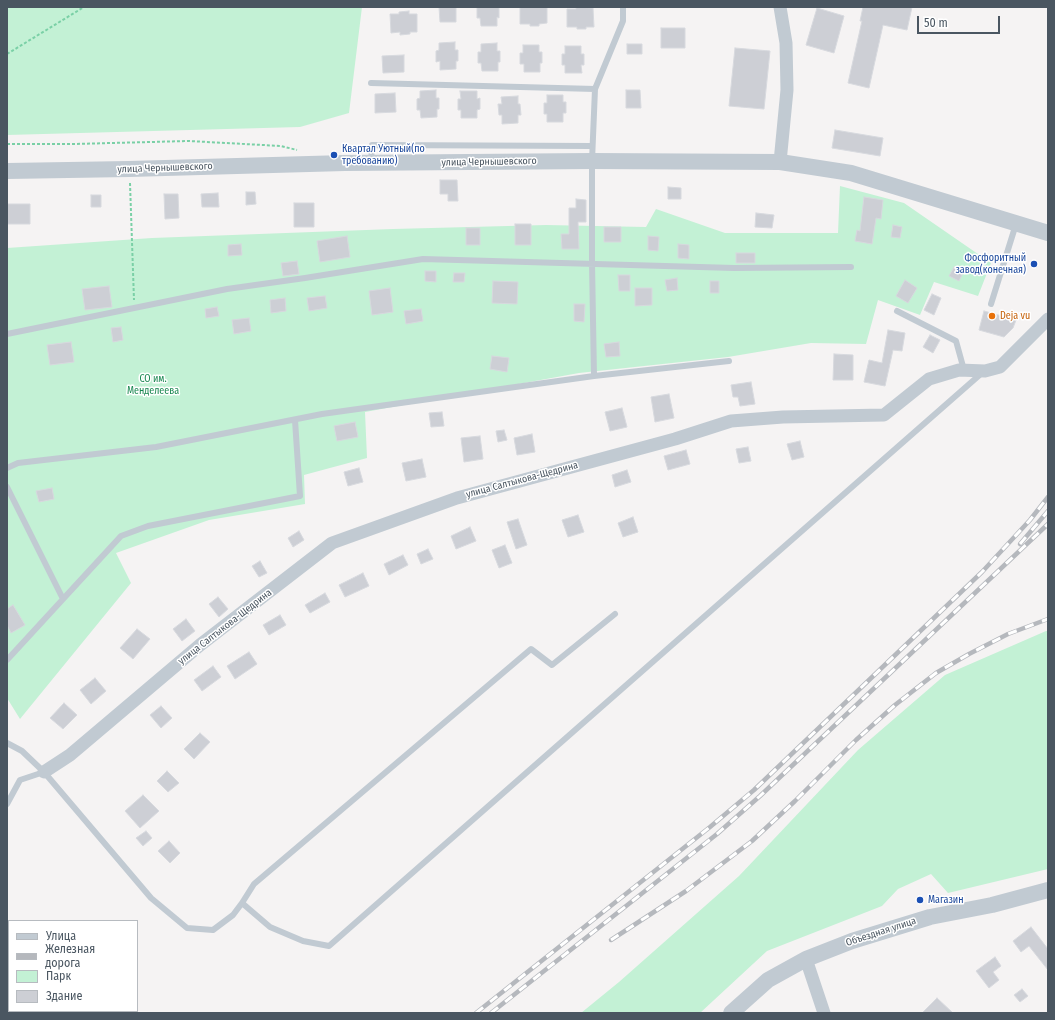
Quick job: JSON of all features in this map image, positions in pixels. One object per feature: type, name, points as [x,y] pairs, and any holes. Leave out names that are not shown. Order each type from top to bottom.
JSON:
[{"type":"street","points":[[780,7],[786,43],[787,90],[780,162]]},
{"type":"street","name":"улица Чернышевского","points":[[7,171],[371,163],[488,154],[592,153],[780,162],[851,173],[911,190],[1048,233]]},
{"type":"street","name":"улица Салтыкова-Щедрина","points":[[44,772],[70,755],[200,645],[332,543],[457,498],[667,441],[731,420],[783,417],[884,415],[929,379],[959,370],[985,371],[1000,367],[1048,319]]},
{"type":"street","name":"Объездная улица","points":[[731,1013],[768,980],[806,958],[852,941],[930,917],[992,905],[1048,890]]},
{"type":"street","points":[[806,958],[824,1013]]},
{"type":"lane","points":[[594,376],[592,153],[595,88],[624,21],[623,7]]},
{"type":"lane","points":[[370,83],[595,88]]},
{"type":"lane","points":[[991,304],[1016,223]]},
{"type":"lane","points":[[7,334],[227,289],[423,259],[734,268],[851,267]]},
{"type":"lane","points":[[897,311],[956,341],[964,370]]},
{"type":"lane","points":[[7,468],[18,463],[156,447],[322,414],[594,376],[729,361]]},
{"type":"lane","points":[[242,903],[270,927],[303,941],[329,946],[985,371]]},
{"type":"lane","points":[[7,660],[121,536],[148,526],[300,496],[295,420]]},
{"type":"lane","points":[[7,487],[63,599]]},
{"type":"lane","points":[[7,743],[22,751],[44,772],[150,898],[187,928],[213,930],[233,915],[254,884],[531,649],[552,665],[615,614]]},
{"type":"lane","points":[[7,804],[20,780],[44,772]]},
{"type":"path","points":[[7,54],[84,7]]},
{"type":"path","points":[[7,144],[189,141],[281,146],[301,151]]},
{"type":"path","points":[[129,169],[134,308]]},
{"type":"green space","points":[[7,7],[362,7],[349,113],[300,127],[7,135]]},
{"type":"green space","name":"СО им. Менделеева","points":[[840,186],[904,203],[991,263],[978,296],[934,282],[920,315],[878,300],[866,344],[811,343],[728,357],[579,373],[365,412],[367,458],[304,475],[305,504],[209,520],[116,553],[131,583],[20,719],[7,698],[7,248],[152,238],[393,229],[546,225],[646,227],[656,209],[725,233],[838,233]]},
{"type":"green space","points":[[1048,631],[1048,869],[948,893],[931,874],[898,889],[882,906],[767,951],[700,1013],[581,1013],[619,982],[739,876],[858,750],[945,675]]},
{"type":"building","points":[[439,7],[456,7],[456,22],[440,22]]},
{"type":"building","points":[[477,7],[499,7],[497,26],[481,26],[480,18],[477,18]]},
{"type":"building","points":[[520,7],[547,7],[547,23],[539,24],[539,26],[520,24]]},
{"type":"building","points":[[576,7],[593,8],[594,27],[577,29],[577,27],[567,27],[567,9],[576,9]]},
{"type":"building","points":[[863,7],[912,7],[907,30],[883,25],[869,88],[848,83],[862,21],[860,21]]},
{"type":"building","points":[[817,8],[844,16],[834,53],[806,45]]},
{"type":"building","points":[[409,11],[409,14],[417,14],[417,32],[410,32],[410,34],[400,35],[400,32],[391,33],[390,14],[399,14],[399,12]]},
{"type":"building","points":[[661,28],[685,28],[685,48],[661,48]]},
{"type":"building","points":[[455,42],[455,50],[458,50],[456,69],[440,70],[440,61],[436,62],[436,51],[439,50],[439,43]]},
{"type":"building","points":[[497,43],[497,51],[500,51],[498,71],[482,71],[481,63],[478,63],[478,52],[481,52],[481,44]]},
{"type":"building","points":[[627,44],[642,44],[642,54],[627,54]]},
{"type":"building","points":[[523,45],[539,45],[539,52],[542,52],[540,72],[524,72],[524,64],[520,64],[520,53],[523,53]]},
{"type":"building","points":[[565,46],[581,46],[581,54],[584,54],[584,65],[581,65],[582,73],[565,73],[565,65],[562,65],[562,54],[565,54]]},
{"type":"building","points":[[735,48],[770,51],[764,109],[729,106]]},
{"type":"building","points":[[404,55],[404,72],[383,73],[382,56]]},
{"type":"building","points":[[436,90],[436,98],[439,98],[437,117],[421,118],[420,110],[417,110],[417,99],[420,98],[420,91]]},
{"type":"building","points":[[626,90],[640,90],[641,108],[626,108]]},
{"type":"building","points":[[460,91],[477,91],[477,99],[480,98],[480,109],[477,110],[477,118],[461,118],[461,110],[458,110],[458,99],[461,99]]},
{"type":"building","points":[[395,93],[396,112],[375,113],[375,94]]},
{"type":"building","points":[[547,95],[563,95],[563,102],[566,102],[566,113],[563,113],[563,122],[547,122],[547,114],[544,114],[544,103],[547,103]]},
{"type":"building","points":[[518,96],[518,104],[520,104],[521,115],[518,115],[518,123],[502,124],[502,115],[499,115],[498,104],[502,104],[501,97]]},
{"type":"building","points":[[835,130],[883,138],[880,156],[832,148]]},
{"type":"building","points":[[440,180],[457,180],[458,201],[448,201],[448,194],[440,194]]},
{"type":"building","points":[[668,187],[681,188],[681,199],[668,199]]},
{"type":"building","points":[[246,192],[255,192],[256,204],[246,205]]},
{"type":"building","points":[[218,193],[219,207],[202,207],[201,194]]},
{"type":"building","points":[[164,194],[178,194],[179,218],[165,219]]},
{"type":"building","points":[[91,195],[101,195],[101,207],[91,207]]},
{"type":"building","points":[[864,197],[883,200],[881,219],[876,218],[872,244],[855,241],[857,230],[860,231]]},
{"type":"building","points":[[576,199],[586,200],[586,222],[578,222],[579,249],[562,249],[561,234],[569,234],[569,208],[576,208]]},
{"type":"building","points":[[294,203],[314,203],[314,227],[294,227]]},
{"type":"building","points":[[7,204],[30,204],[30,224],[7,224]]},
{"type":"building","points":[[756,213],[774,215],[772,228],[755,227]]},
{"type":"building","points":[[515,224],[531,224],[531,245],[515,245]]},
{"type":"building","points":[[893,225],[902,227],[900,238],[891,237]]},
{"type":"building","points":[[604,227],[621,227],[621,242],[604,242]]},
{"type":"building","points":[[466,228],[480,228],[480,245],[466,245]]},
{"type":"building","points":[[347,236],[350,257],[320,262],[317,241]]},
{"type":"building","points":[[648,236],[659,237],[658,251],[648,250]]},
{"type":"building","points":[[241,244],[242,255],[228,256],[228,245]]},
{"type":"building","points":[[678,244],[689,245],[689,259],[678,258]]},
{"type":"building","points":[[736,253],[755,253],[755,263],[736,263]]},
{"type":"building","points":[[297,261],[299,274],[283,276],[281,263]]},
{"type":"building","points":[[954,267],[964,271],[959,281],[949,276]]},
{"type":"building","points":[[425,271],[436,271],[436,282],[425,281]]},
{"type":"building","points":[[454,273],[465,273],[464,282],[453,282]]},
{"type":"building","points":[[618,275],[630,275],[630,291],[619,291]]},
{"type":"building","points":[[677,278],[678,290],[667,291],[665,280]]},
{"type":"building","points":[[905,280],[917,288],[908,303],[896,296]]},
{"type":"building","points":[[493,281],[518,282],[517,304],[492,303]]},
{"type":"building","points":[[710,281],[719,281],[719,293],[710,293]]},
{"type":"building","points":[[109,286],[112,307],[85,310],[82,289]]},
{"type":"building","points":[[390,288],[393,312],[372,315],[369,291]]},
{"type":"building","points":[[635,288],[652,288],[652,305],[635,306]]},
{"type":"building","points":[[932,294],[941,298],[934,315],[924,310]]},
{"type":"building","points":[[325,296],[327,308],[309,311],[307,298]]},
{"type":"building","points":[[285,298],[286,311],[271,313],[270,300]]},
{"type":"building","points":[[574,304],[585,304],[584,322],[574,321]]},
{"type":"building","points":[[217,307],[219,316],[206,318],[205,309]]},
{"type":"building","points":[[421,309],[423,321],[406,324],[404,311]]},
{"type":"building","name":"Deja vu","points":[[984,311],[1016,320],[1013,328],[1004,337],[979,330]]},
{"type":"building","points":[[249,318],[251,331],[234,334],[232,320]]},
{"type":"building","points":[[121,327],[123,340],[113,342],[111,328]]},
{"type":"building","points":[[888,330],[905,333],[902,351],[893,350],[885,386],[864,382],[869,360],[882,363]]},
{"type":"building","points":[[930,335],[940,340],[933,353],[923,347]]},
{"type":"building","points":[[71,342],[74,362],[50,365],[47,345]]},
{"type":"building","points":[[619,342],[620,356],[606,357],[604,344]]},
{"type":"building","points":[[834,354],[853,355],[853,380],[833,380]]},
{"type":"building","points":[[492,356],[509,358],[507,372],[490,369]]},
{"type":"building","points":[[751,382],[755,404],[740,406],[738,397],[733,397],[731,385]]},
{"type":"building","points":[[669,394],[674,418],[655,422],[651,397]]},
{"type":"building","points":[[622,408],[627,427],[610,431],[605,412]]},
{"type":"building","points":[[442,412],[444,426],[431,427],[429,413]]},
{"type":"building","points":[[355,422],[358,437],[337,441],[334,426]]},
{"type":"building","points":[[504,430],[507,440],[498,442],[496,431]]},
{"type":"building","points":[[532,434],[535,452],[517,455],[514,438]]},
{"type":"building","points":[[480,436],[483,459],[464,462],[461,438]]},
{"type":"building","points":[[800,441],[804,457],[792,460],[787,444]]},
{"type":"building","points":[[748,447],[751,461],[739,463],[736,449]]},
{"type":"building","points":[[686,450],[690,464],[668,470],[664,456]]},
{"type":"building","points":[[422,459],[426,477],[406,481],[402,463]]},
{"type":"building","points":[[359,468],[363,482],[348,486],[344,472]]},
{"type":"building","points":[[627,470],[631,482],[615,487],[612,475]]},
{"type":"building","points":[[52,488],[54,499],[39,502],[36,491]]},
{"type":"building","points":[[578,515],[584,532],[568,537],[562,520]]},
{"type":"building","points":[[633,517],[638,532],[623,537],[618,523]]},
{"type":"building","points":[[518,519],[527,545],[516,549],[507,522]]},
{"type":"building","points":[[470,527],[476,541],[456,549],[451,536]]},
{"type":"building","points":[[299,531],[304,540],[293,547],[288,538]]},
{"type":"building","points":[[505,545],[512,563],[499,568],[492,550]]},
{"type":"building","points":[[428,549],[433,559],[421,564],[417,554]]},
{"type":"building","points":[[403,555],[408,565],[389,575],[384,564]]},
{"type":"building","points":[[260,561],[267,573],[259,577],[252,566]]},
{"type":"building","points":[[363,573],[369,586],[345,597],[339,585]]},
{"type":"building","points":[[325,593],[330,602],[310,613],[305,605]]},
{"type":"building","points":[[218,597],[228,609],[219,617],[209,604]]},
{"type":"building","points":[[13,605],[25,625],[11,633],[7,625],[7,609]]},
{"type":"building","points":[[280,615],[286,625],[269,635],[263,625]]},
{"type":"building","points":[[186,619],[195,631],[182,641],[173,629]]},
{"type":"building","points":[[137,629],[150,639],[133,659],[120,648]]},
{"type":"building","points":[[249,652],[257,664],[235,679],[227,666]]},
{"type":"building","points":[[213,666],[221,677],[202,691],[194,680]]},
{"type":"building","points":[[95,678],[106,691],[91,704],[80,690]]},
{"type":"building","points":[[64,703],[77,715],[63,729],[50,718]]},
{"type":"building","points":[[161,706],[172,718],[161,728],[150,715]]},
{"type":"building","points":[[200,733],[210,742],[194,759],[184,749]]},
{"type":"building","points":[[167,771],[179,783],[168,792],[157,781]]},
{"type":"building","points":[[143,795],[159,811],[140,828],[125,811]]},
{"type":"building","points":[[146,831],[152,838],[143,846],[136,838]]},
{"type":"building","points":[[169,841],[180,853],[170,863],[158,851]]},
{"type":"building","points":[[1031,927],[1048,949],[1048,970],[1029,946],[1021,952],[1013,941]]},
{"type":"building","points":[[995,957],[1001,966],[993,972],[999,980],[989,988],[976,971]]},
{"type":"building","points":[[1022,989],[1028,996],[1020,1002],[1014,995]]},
{"type":"building","points":[[937,998],[953,1013],[922,1013]]},
{"type":"railway","points":[[476,1013],[710,827],[754,790],[982,572],[1030,520],[1048,497]]},
{"type":"railway","points":[[1020,544],[1048,511]]},
{"type":"railway","points":[[491,1013],[717,834],[760,796],[1048,524]]},
{"type":"railway","points":[[611,940],[686,891],[752,841],[795,801],[856,740],[895,705],[936,673],[1008,634],[1048,619]]},
{"type":"place","name":"Квартал Уютный(по требованию)","points":[[334,155]]},
{"type":"place","name":"Фосфоритный завод(конечная)","points":[[1034,264]]},
{"type":"place","name":"Deja vu","points":[[992,316]]},
{"type":"place","name":"Магазин","points":[[920,900]]}]
